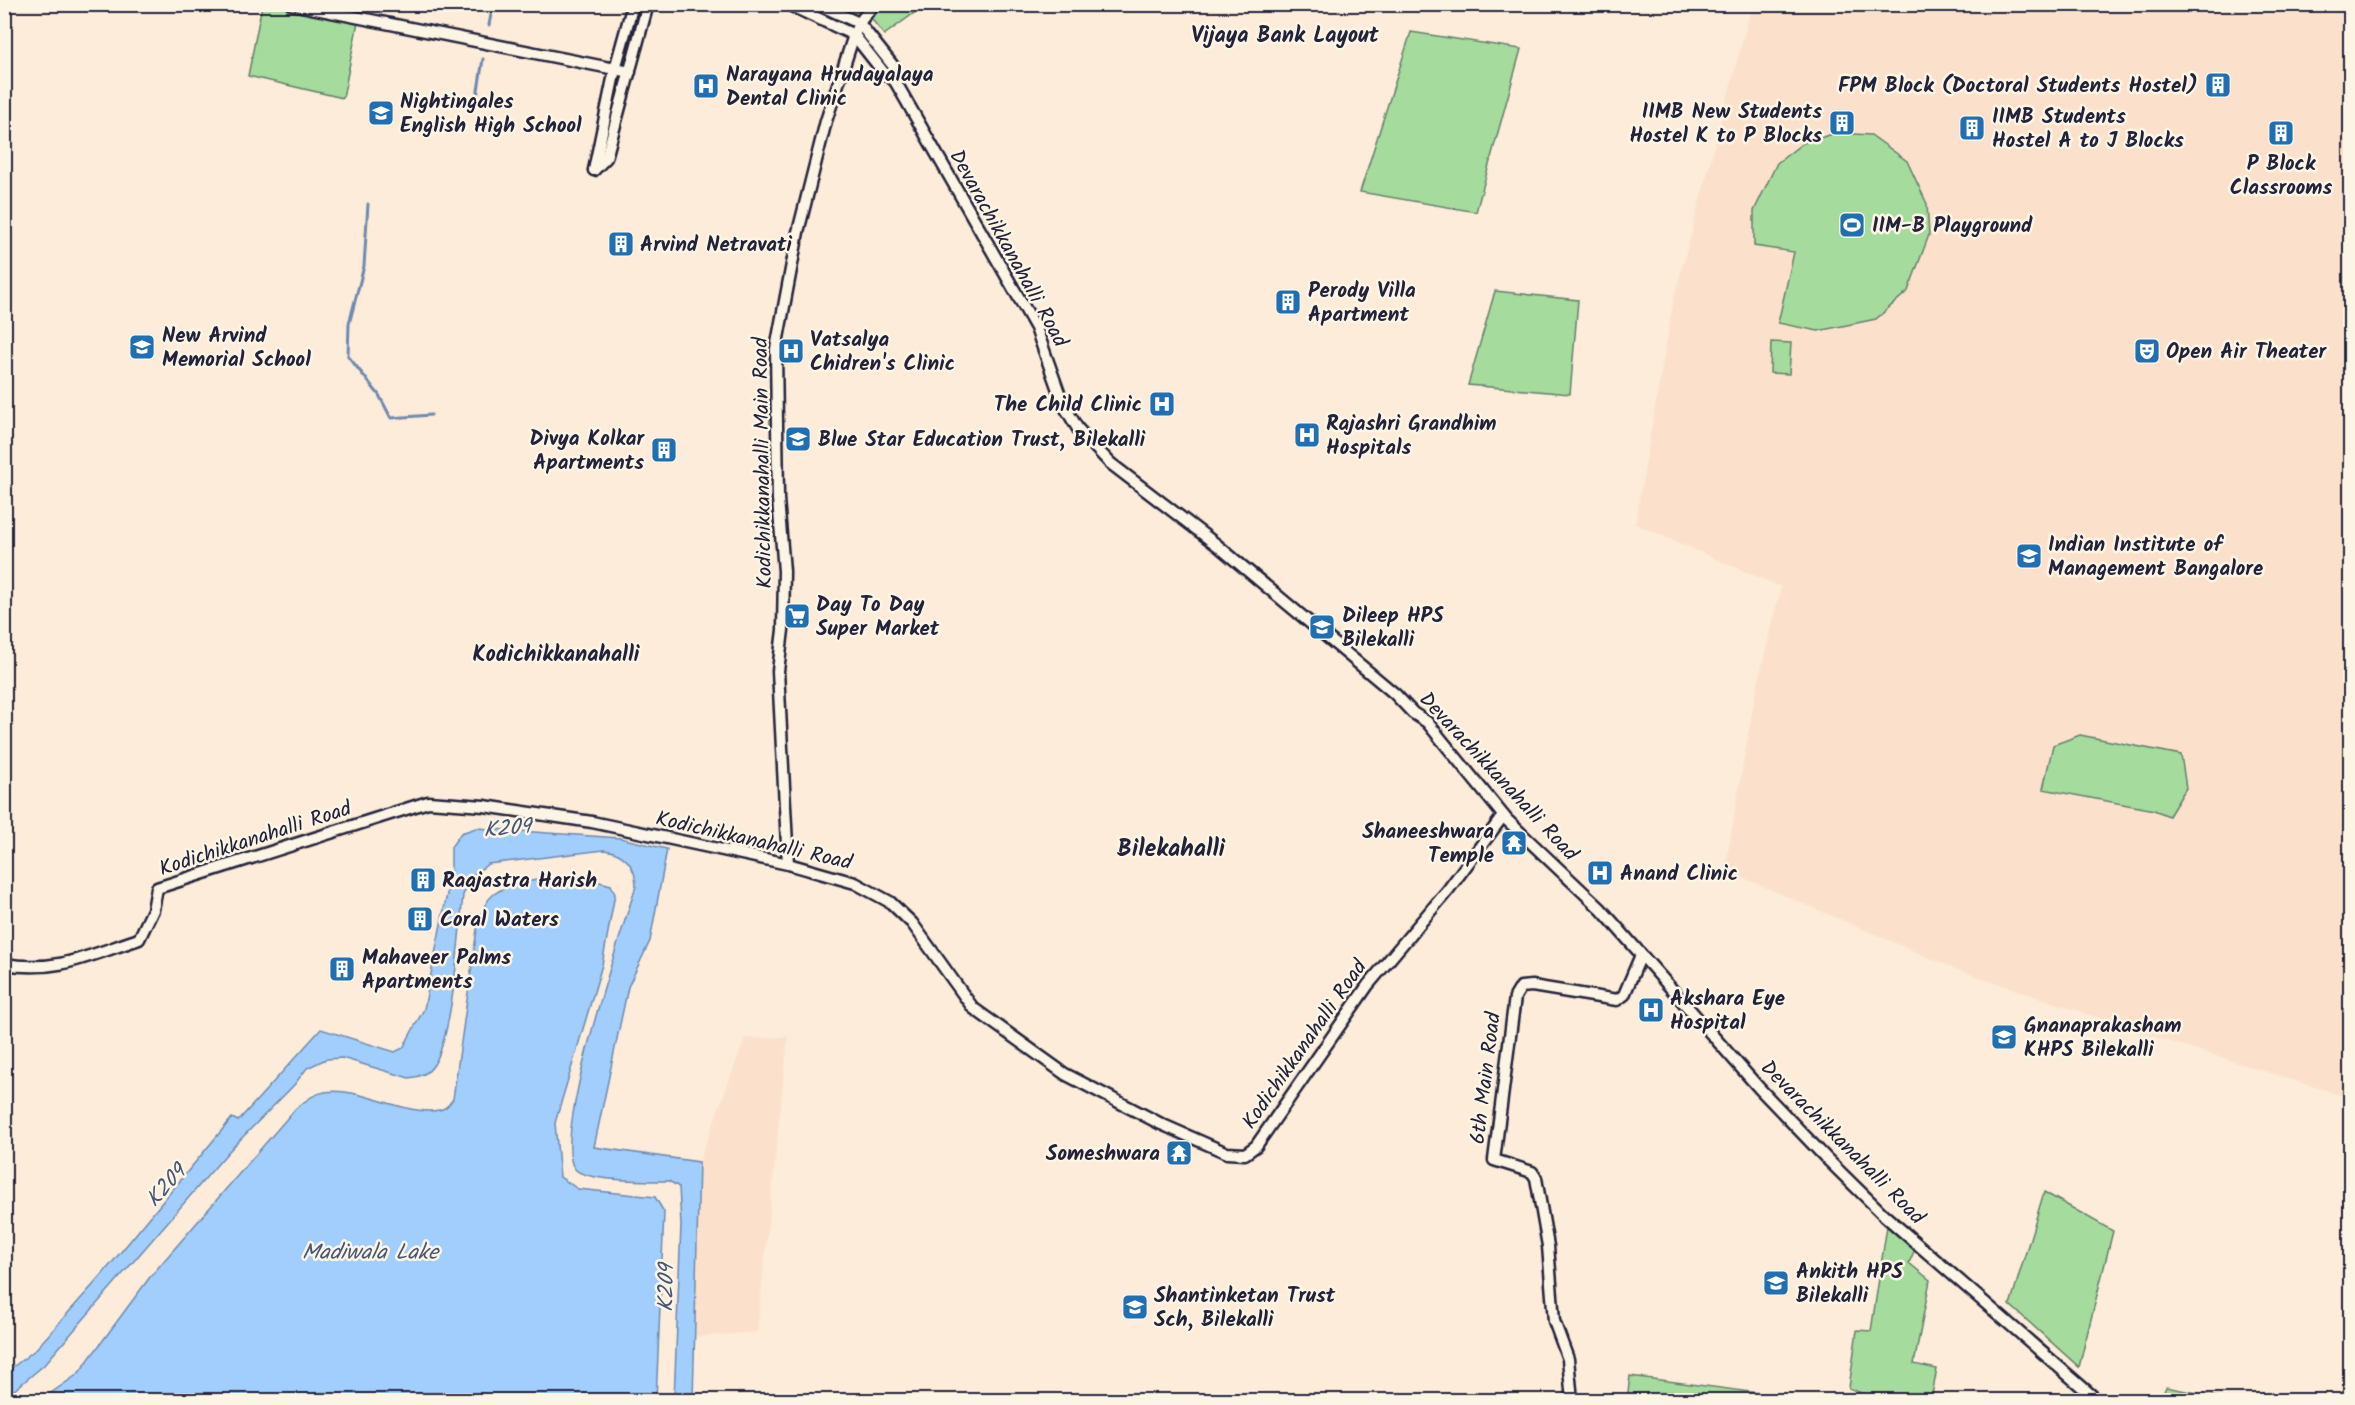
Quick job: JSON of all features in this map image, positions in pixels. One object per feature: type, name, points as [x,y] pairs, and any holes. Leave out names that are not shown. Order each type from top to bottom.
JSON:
[{"type":"street","points":[[291,4],[630,72]]},
{"type":"street","points":[[633,4],[615,69],[601,156],[630,72],[648,4]]},
{"type":"street","name":"Devarachikkanahalli Road","points":[[787,4],[854,35],[884,73],[895,81],[1036,328],[1063,404],[1078,429],[1110,463],[1217,545],[1395,694],[1413,713],[1427,722],[1503,816],[1601,909],[1760,1088],[1876,1207],[2097,1401]]},
{"type":"street","points":[[816,4],[859,23]]},
{"type":"street","points":[[854,35],[859,23],[874,4]]},
{"type":"street","name":"Devarachikkanahalli Road","points":[[859,23],[894,67],[895,81]]},
{"type":"street","name":"Kodichikkanahalli Main Road","points":[[788,864],[778,671],[783,630],[784,571],[778,499],[776,349],[798,232],[826,121],[854,35]]},
{"type":"street","name":"Kodichikkanahalli Road","points":[[4,964],[30,968],[55,967],[139,939],[153,910],[157,888],[428,802],[484,806],[592,822],[788,864],[855,883],[890,902],[912,923],[973,1008],[1065,1074],[1161,1124],[1237,1155],[1245,1154],[1256,1146],[1368,985],[1448,890],[1503,816]]},
{"type":"street","name":"6th Main Road","points":[[1572,1401],[1568,1359],[1554,1321],[1548,1246],[1536,1178],[1532,1172],[1494,1160],[1514,1001],[1518,990],[1532,986],[1617,1000],[1624,995],[1641,955]]},
{"type":"shaded area","name":"Indian Institute of Management Bangalore","points":[[1752,5],[2350,5],[2350,1098],[2152,1036],[1958,970],[1725,870],[1755,695],[1781,587],[1635,524],[1674,298]]},
{"type":"shaded area","points":[[788,1037],[757,1332],[693,1337],[699,1162],[745,1038]]},
{"type":"green space","points":[[883,4],[925,5],[884,35],[871,18]]},
{"type":"green space","points":[[262,5],[291,5],[359,17],[343,98],[248,76]]},
{"type":"green space","points":[[1411,32],[1521,49],[1476,212],[1360,192]]},
{"type":"green space","points":[[1836,133],[1871,135],[1907,161],[1927,204],[1929,235],[1908,291],[1876,319],[1818,331],[1778,323],[1794,252],[1754,246],[1754,211],[1777,163],[1803,143]]},
{"type":"green space","points":[[1495,291],[1578,300],[1570,394],[1468,385]]},
{"type":"green space","points":[[1771,342],[1791,343],[1789,374],[1770,373]]},
{"type":"green space","points":[[2080,735],[2181,755],[2186,788],[2169,816],[2154,810],[2043,789],[2053,745]]},
{"type":"green space","points":[[2044,1192],[2113,1231],[2079,1367],[2010,1305]]},
{"type":"green space","points":[[1887,1226],[1916,1247],[1909,1263],[1930,1280],[1914,1364],[1937,1369],[1931,1400],[1878,1400],[1849,1388],[1857,1330],[1871,1331]]},
{"type":"green space","points":[[1630,1376],[1766,1394],[1764,1400],[1627,1400]]},
{"type":"green space","points":[[2166,1387],[2216,1397],[2215,1400],[2160,1400]]},
{"type":"water","points":[[476,828],[620,838],[667,849],[650,941],[628,987],[594,1147],[699,1162],[693,1400],[674,1400],[681,1225],[679,1187],[669,1181],[605,1179],[581,1173],[575,1169],[570,1151],[572,1119],[591,1033],[636,886],[634,872],[628,861],[611,851],[604,850],[488,864],[473,875],[463,895],[454,984],[446,1033],[431,1069],[423,1075],[409,1078],[342,1058],[326,1059],[307,1068],[294,1085],[229,1151],[44,1365],[5,1398],[5,1373],[35,1350],[101,1276],[232,1118],[238,1121],[321,1029],[395,1052],[403,1048],[424,1009],[451,874],[451,847],[461,833]]},
{"type":"water","name":"Madiwala Lake","points":[[581,877],[611,885],[615,894],[602,965],[555,1123],[560,1177],[578,1189],[655,1197],[664,1212],[656,1400],[41,1400],[78,1374],[150,1277],[296,1108],[306,1100],[321,1093],[339,1091],[412,1109],[426,1111],[444,1109],[453,1099],[478,922],[486,903],[494,894],[514,885],[536,880]]},
{"type":"waterway","points":[[489,25],[493,4]]},
{"type":"waterway","points":[[476,103],[483,59]]},
{"type":"waterway","points":[[368,204],[364,266],[349,324],[348,356],[379,395],[391,418],[431,415]]},
{"type":"place","name":"FPM Block (Doctoral Students Hostel)","points":[[2218,85]]},
{"type":"place","name":"Narayana Hrudayalaya Dental Clinic","points":[[706,86]]},
{"type":"place","name":"Nightingales English High School","points":[[381,113]]},
{"type":"place","name":"IIMB New Students Hostel K to P Blocks","points":[[1842,123]]},
{"type":"place","name":"IIMB Students Hostel A to J Blocks","points":[[1972,128]]},
{"type":"place","name":"P Block Classrooms","points":[[2281,133]]},
{"type":"place","name":"IIM-B Playground","points":[[1852,225]]},
{"type":"place","name":"Arvind Netravati","points":[[621,244]]},
{"type":"place","name":"Perody Villa Apartment","points":[[1288,302]]},
{"type":"place","name":"New Arvind Memorial School","points":[[142,347]]},
{"type":"place","name":"Vatsalya Chidren's Clinic","points":[[791,351]]},
{"type":"place","name":"Open Air Theater","points":[[2147,351]]},
{"type":"place","name":"The Child Clinic","points":[[1162,404]]},
{"type":"place","name":"Rajashri Grandhim Hospitals","points":[[1307,435]]},
{"type":"place","name":"Blue Star Education Trust, Bilekalli","points":[[798,439]]},
{"type":"place","name":"Divya Kolkar Apartments","points":[[664,450]]},
{"type":"place","name":"Indian Institute of Management Bangalore","points":[[2029,556]]},
{"type":"place","name":"Day To Day Super Market","points":[[797,616]]},
{"type":"place","name":"Dileep HPS Bilekalli","points":[[1322,627]]},
{"type":"place","name":"Shaneeshwara Temple","points":[[1514,843]]},
{"type":"place","name":"Anand Clinic","points":[[1600,873]]},
{"type":"place","name":"Raajastra Harish","points":[[423,880]]},
{"type":"place","name":"Coral Waters","points":[[420,919]]},
{"type":"place","name":"Mahaveer Palms Apartments","points":[[342,969]]},
{"type":"place","name":"Akshara Eye Hospital","points":[[1651,1010]]},
{"type":"place","name":"Gnanaprakasham KHPS Bilekalli","points":[[2004,1037]]},
{"type":"place","name":"Someshwara","points":[[1179,1153]]},
{"type":"place","name":"Ankith HPS Bilekalli","points":[[1776,1283]]},
{"type":"place","name":"Shantinketan Trust Sch, Bilekalli","points":[[1135,1307]]},
{"type":"district","name":"Vijaya Bank Layout","points":[[1285,34]]},
{"type":"district","name":"Kodichikkanahalli","points":[[556,653]]},
{"type":"district","name":"Bilekahalli","points":[[1171,848]]},
{"type":"water label","name":"K209","points":[[507,827]]},
{"type":"water label","name":"K209","points":[[165,1185]]},
{"type":"water label","name":"K209","points":[[665,1288]]}]
